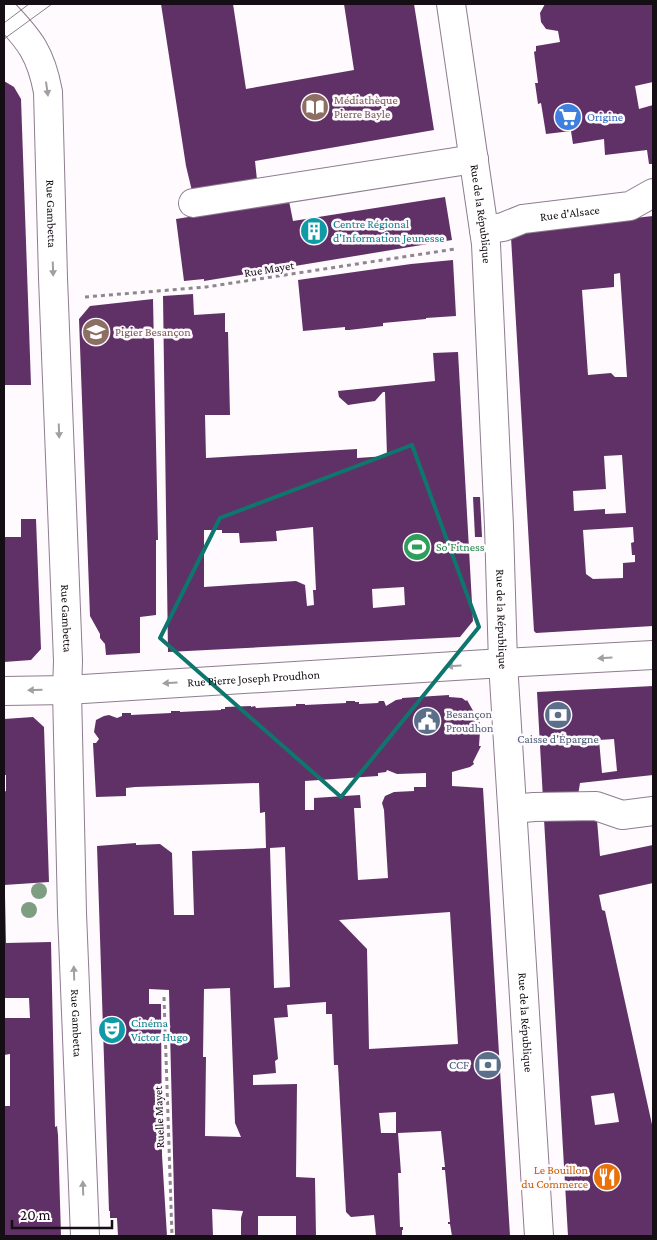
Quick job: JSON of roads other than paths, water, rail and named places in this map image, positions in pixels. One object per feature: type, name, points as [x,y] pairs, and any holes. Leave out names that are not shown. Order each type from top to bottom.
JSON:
[{"type":"street","name":"Rue de la République","points":[[451,4],[485,237],[499,526],[503,663],[539,1236]]},
{"type":"street","name":"Rue Gambetta","points":[[4,13],[31,44],[39,57],[48,92],[68,661],[72,913],[85,1236]]},
{"type":"street","points":[[193,203],[474,159]]},
{"type":"street","name":"Rue d'Alsace","points":[[485,237],[523,219],[630,206],[653,193]]},
{"type":"street","name":"Rue Pierre Joseph Proudhon","points":[[4,691],[67,690],[503,663],[653,656]]},
{"type":"street","points":[[513,809],[596,806],[622,815],[653,811]]},
{"type":"tram line","points":[[4,23],[29,4]]},
{"type":"tram line","points":[[4,39],[52,4]]},
{"type":"place","name":"Médiathèque Pierre Bayle","points":[[315,107]]},
{"type":"place","name":"Origine","points":[[568,117]]},
{"type":"place","name":"Centre Régional d'Information Jeunesse","points":[[314,231]]},
{"type":"place","name":"Pigier Besançon","points":[[96,332]]},
{"type":"place","name":"So'Fitness","points":[[417,547]]},
{"type":"place","name":"Caisse d'Épargne","points":[[558,715]]},
{"type":"place","name":"Besançon Proudhon","points":[[427,721]]},
{"type":"place","name":"Cinéma Victor Hugo","points":[[112,1030]]},
{"type":"place","name":"CCF","points":[[488,1065]]},
{"type":"place","name":"Le Bouillon du Commerce","points":[[607,1177]]}]
